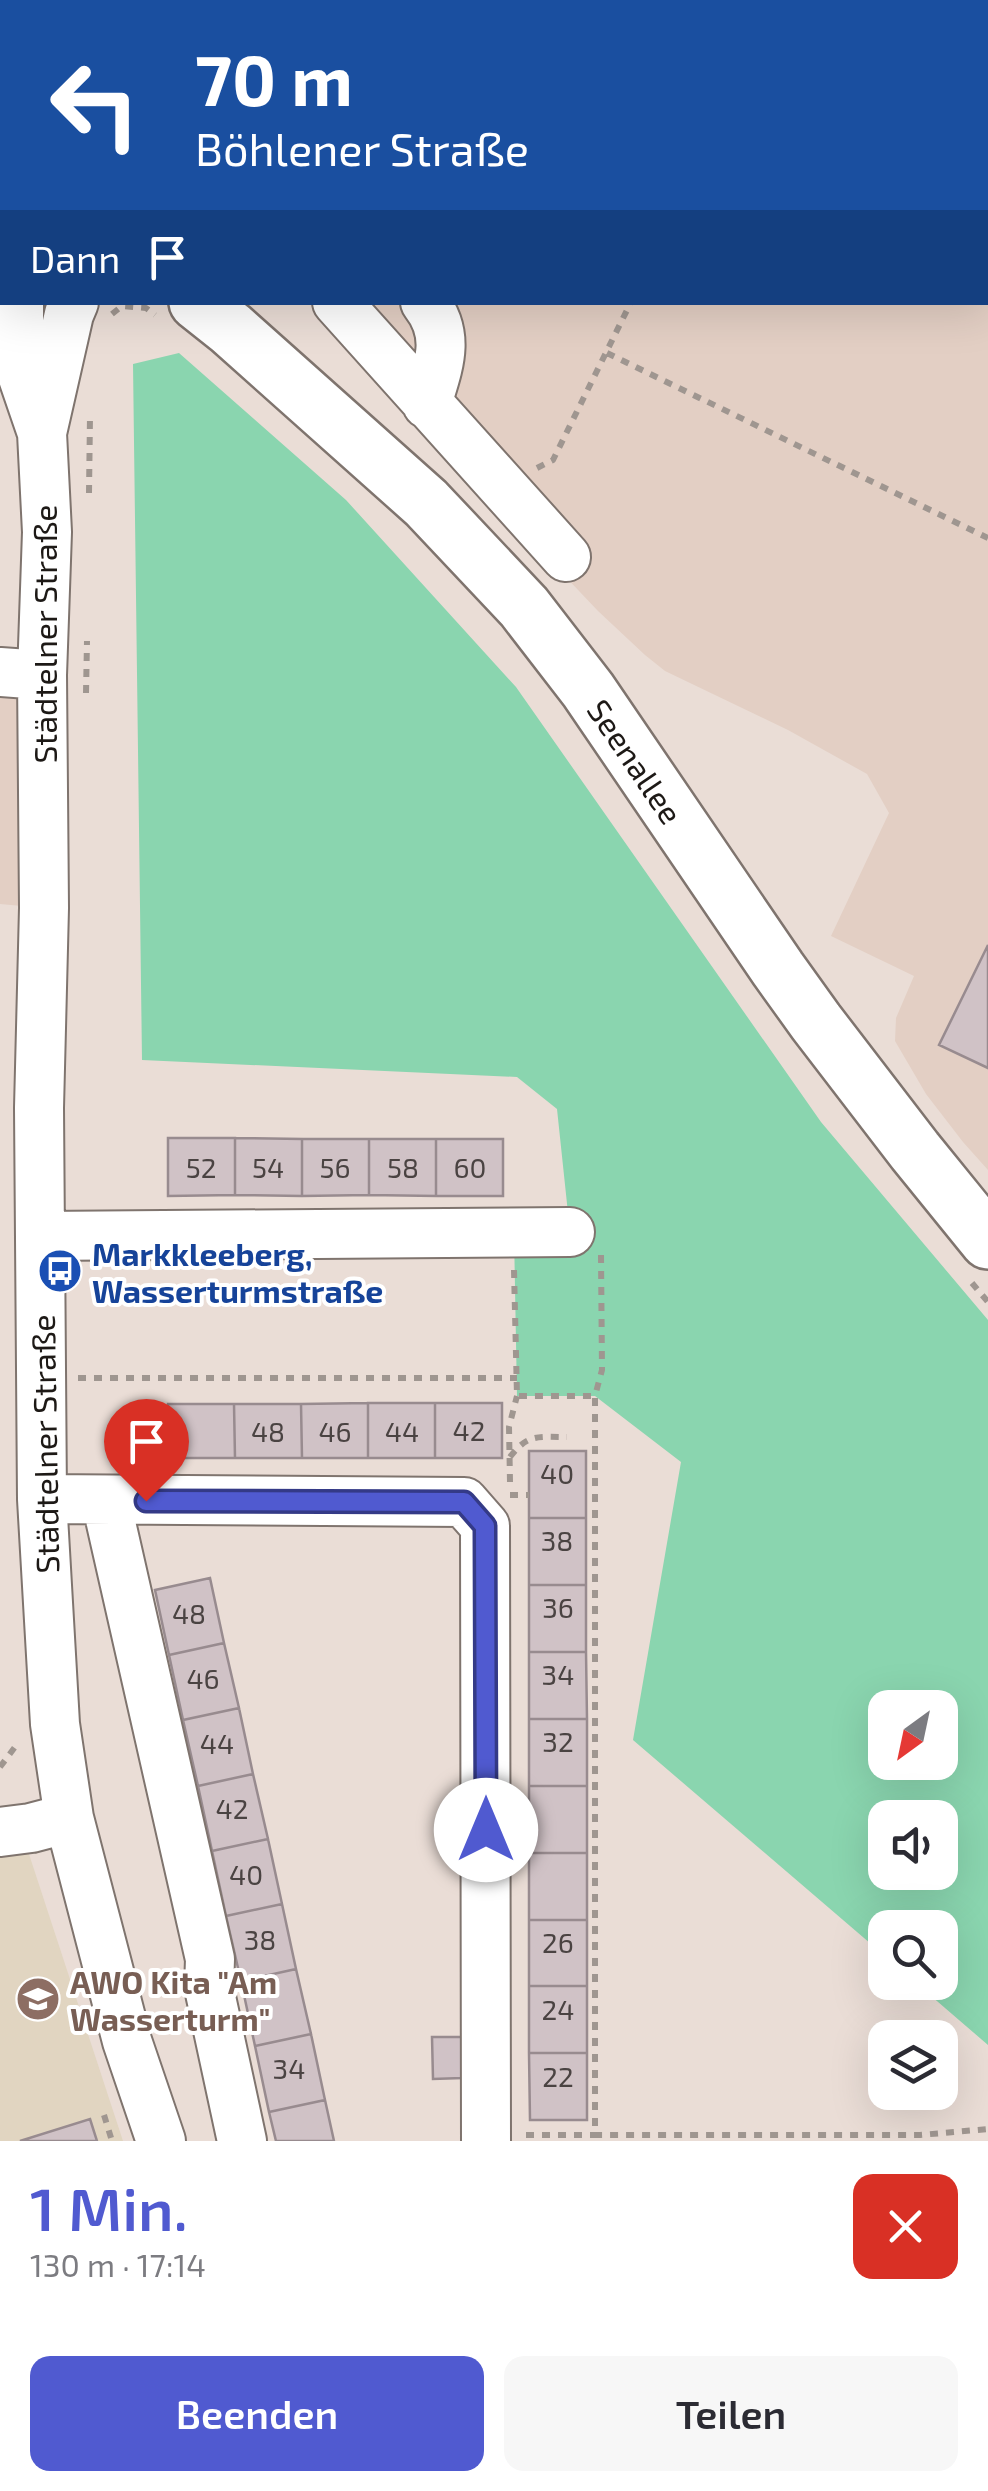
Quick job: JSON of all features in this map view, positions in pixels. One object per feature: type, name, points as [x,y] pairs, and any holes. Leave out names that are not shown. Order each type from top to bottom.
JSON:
[{"type":"main road","name":"Seenallee","points":[[202,313],[426,502],[524,607],[588,690],[797,996],[914,1151],[976,1257]]},
{"type":"street","name":"Städtelner Straße","points":[[19,305],[19,366],[42,433]]},
{"type":"street","name":"Städtelner Straße","points":[[73,305],[42,433],[47,532],[21,673],[44,908],[20,1108],[41,1236],[42,1499],[54,1724],[68,1818],[127,2041],[160,2141]]},
{"type":"street","points":[[341,305],[566,557]]},
{"type":"street","points":[[428,305],[435,314],[443,352],[428,404]]},
{"type":"street","points":[[41,1236],[570,1232]]},
{"type":"street","points":[[42,1499],[464,1502],[485,1526],[486,2138]]},
{"type":"street","points":[[106,1500],[210,1959],[210,1988],[242,2141]]},
{"type":"street","points":[[0,1832],[68,1818]]},
{"type":"path","points":[[524,464],[538,468],[553,460],[630,305]]},
{"type":"path","points":[[122,306],[202,313]]},
{"type":"path","points":[[607,353],[988,538]]},
{"type":"path","points":[[570,1232],[593,1239],[602,1257],[602,1370],[595,1396],[594,2135]]},
{"type":"path","points":[[976,1257],[988,1302]]},
{"type":"path","points":[[510,1482],[509,1426],[517,1396],[514,1266]]},
{"type":"path","points":[[74,1378],[517,1378]]},
{"type":"path","points":[[517,1396],[595,1396]]},
{"type":"path","points":[[509,1458],[531,1437],[567,1438]]},
{"type":"path","points":[[510,1495],[529,1495]]},
{"type":"path","points":[[0,1768],[14,1747]]},
{"type":"path","points":[[104,2116],[112,2141]]},
{"type":"path","points":[[486,2138],[920,2138],[988,2129]]},
{"type":"shaded area","points":[[322,305],[988,305],[988,1170],[926,1094],[895,1041],[896,1018],[914,976],[831,936],[889,813],[867,774],[788,730],[665,671],[598,611]]},
{"type":"shaded area","points":[[0,672],[42,675],[44,908],[0,904]]},
{"type":"shaded area","name":"AWO Kita \"Am Wasserturm\"","points":[[28,1851],[123,2141],[0,2141],[0,1856]]},
{"type":"green space","points":[[179,353],[346,500],[516,687],[821,1122],[988,1320],[988,2045],[936,2000],[958,2000],[958,1910],[868,1910],[868,1941],[633,1740],[681,1462],[595,1396],[517,1396],[514,1233],[570,1232],[557,1109],[517,1077],[142,1060],[133,364]]},
{"type":"building","points":[[988,945],[988,1068],[939,1045]]},
{"type":"building","points":[[168,1138],[235,1138],[235,1195],[168,1196]]},
{"type":"building","points":[[235,1138],[302,1139],[302,1196],[235,1195]]},
{"type":"building","points":[[302,1139],[369,1139],[369,1195],[302,1196]]},
{"type":"building","points":[[369,1139],[436,1139],[436,1196],[369,1195]]},
{"type":"building","points":[[436,1139],[503,1139],[503,1196],[436,1196]]},
{"type":"building","points":[[368,1403],[435,1403],[435,1458],[368,1458]]},
{"type":"building","points":[[368,1403],[368,1458],[302,1458],[301,1404]]},
{"type":"building","points":[[435,1403],[502,1403],[502,1458],[435,1458]]},
{"type":"building","points":[[168,1404],[234,1404],[235,1458],[168,1458]]},
{"type":"building","points":[[234,1404],[301,1404],[302,1458],[235,1458]]},
{"type":"building","points":[[529,1451],[586,1451],[586,1518],[529,1518]]},
{"type":"building","points":[[529,1518],[586,1518],[586,1585],[529,1585]]},
{"type":"building","points":[[210,1578],[224,1643],[169,1655],[155,1590]]},
{"type":"building","points":[[529,1585],[586,1585],[586,1652],[529,1652]]},
{"type":"building","points":[[224,1643],[239,1708],[183,1720],[169,1655]]},
{"type":"building","points":[[529,1652],[586,1652],[587,1719],[529,1719]]},
{"type":"building","points":[[239,1708],[253,1774],[198,1786],[183,1720]]},
{"type":"building","points":[[529,1719],[587,1719],[587,1786],[529,1786]]},
{"type":"building","points":[[253,1774],[268,1839],[212,1851],[198,1786]]},
{"type":"building","points":[[529,1786],[587,1786],[587,1853],[529,1853]]},
{"type":"building","points":[[268,1839],[282,1904],[226,1916],[212,1851]]},
{"type":"building","points":[[529,1853],[587,1853],[587,1920],[529,1920]]},
{"type":"building","points":[[282,1904],[296,1969],[241,1981],[226,1916]]},
{"type":"building","points":[[529,1920],[587,1920],[587,1986],[529,1986]]},
{"type":"building","points":[[296,1969],[311,2034],[255,2046],[241,1981]]},
{"type":"building","points":[[529,1986],[587,1986],[587,2053],[529,2053]]},
{"type":"building","points":[[311,2034],[325,2100],[269,2112],[255,2046]]},
{"type":"building","points":[[432,2037],[462,2037],[462,2078],[433,2079]]},
{"type":"building","points":[[529,2053],[587,2053],[587,2120],[530,2120]]},
{"type":"building","points":[[325,2100],[334,2141],[276,2141],[269,2112]]},
{"type":"building","points":[[90,2119],[97,2141],[20,2141]]},
{"type":"place","name":"Markkleeberg, Wasserturmstraße","points":[[60,1271]]},
{"type":"place","name":"AWO Kita \"Am Wasserturm\"","points":[[38,1999]]},
{"type":"route","points":[[146,1501],[464,1502],[485,1526],[486,1830]]}]
